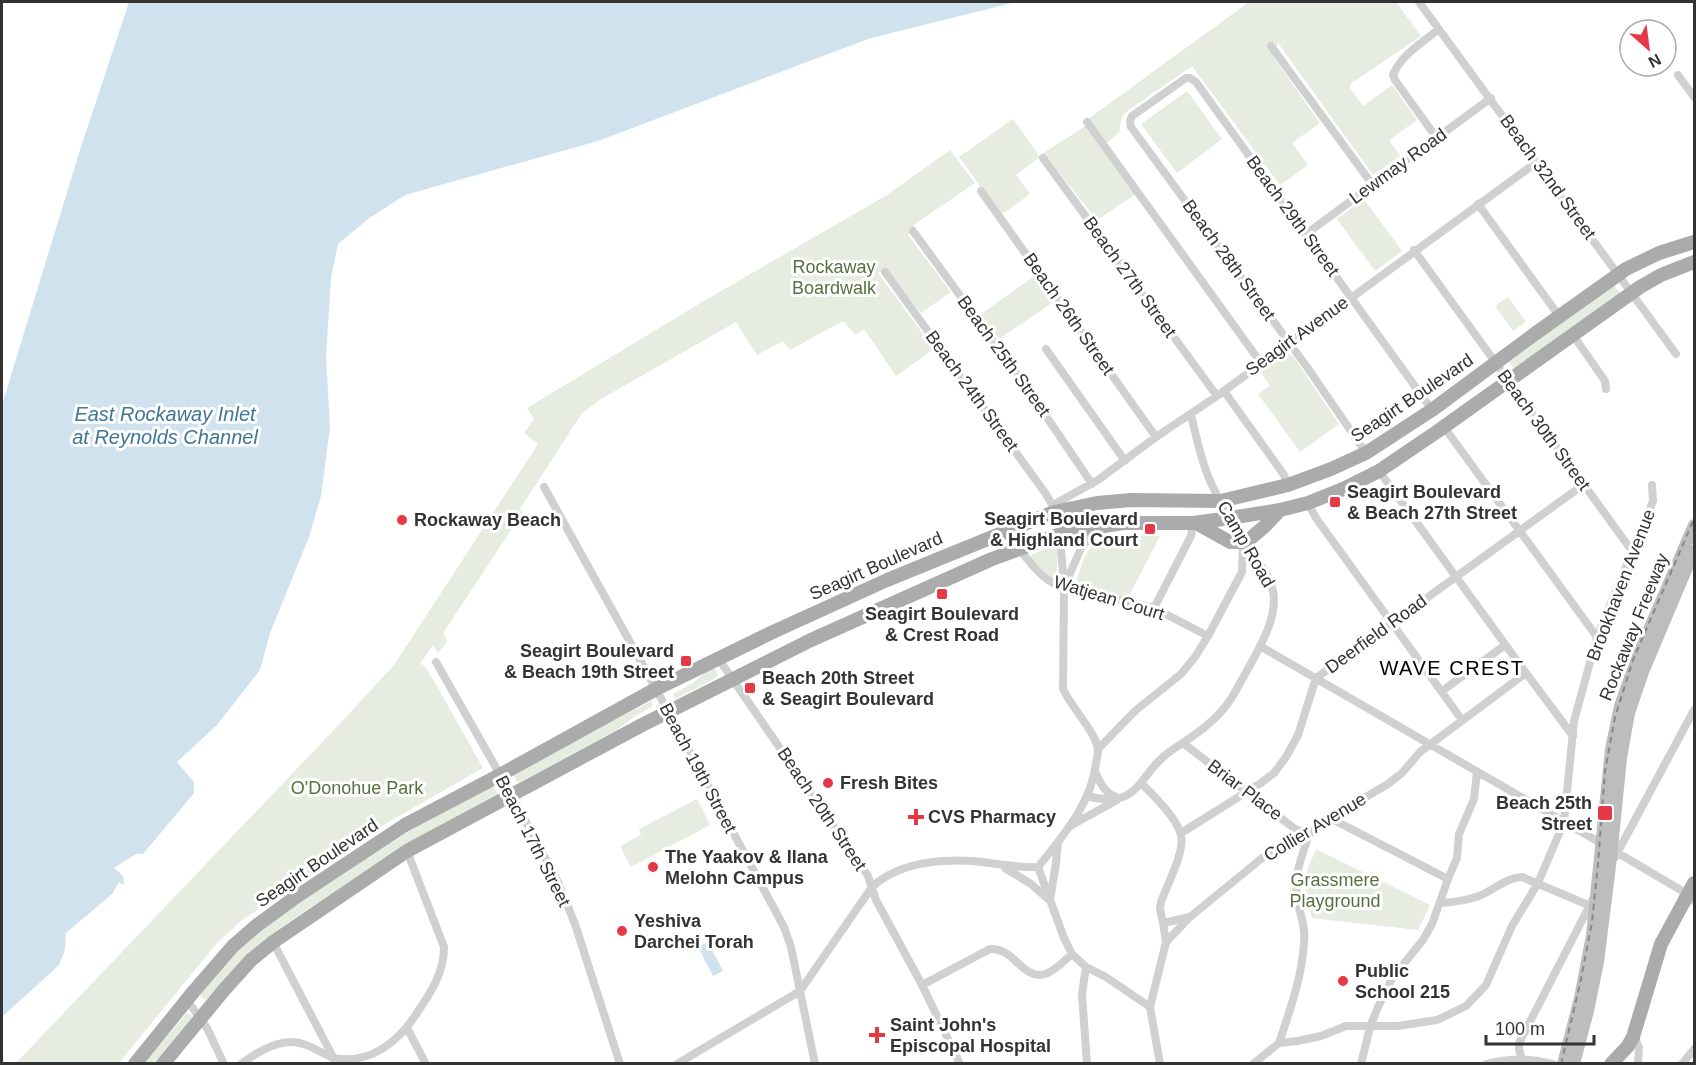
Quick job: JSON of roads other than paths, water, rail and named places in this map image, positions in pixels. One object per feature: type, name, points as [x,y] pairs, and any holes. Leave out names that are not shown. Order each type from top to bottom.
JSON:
[{"type":"main road","name":"Seagirt Boulevard","points":[[135,1064],[233,946],[293,899],[405,825],[656,689],[897,575],[1054,509],[1131,500],[1221,501],[1288,485],[1366,453],[1432,410],[1619,274],[1659,252],[1695,242]]},
{"type":"main road","points":[[163,1064],[251,960],[273,942],[407,851],[667,712],[848,624],[992,559],[1060,534],[1123,523],[1195,523],[1230,519],[1280,510],[1344,489],[1379,471],[1444,427],[1632,292],[1661,275],[1695,262]]},
{"type":"main road","points":[[1195,523],[1230,542],[1243,542],[1265,526],[1280,510]]},
{"type":"main road","points":[[1611,1064],[1628,1046],[1634,1034],[1661,944],[1692,893]]},
{"type":"street","name":"Beach 32nd Street","points":[[1419,2],[1676,354]]},
{"type":"street","points":[[1436,137],[1393,75],[1403,58],[1439,29]]},
{"type":"street","points":[[1271,46],[1372,184]]},
{"type":"street","points":[[1678,75],[1695,97]]},
{"type":"street","name":"Beach 28th Street","points":[[1196,82],[1185,78],[1132,116],[1131,127],[1289,342],[1366,453]]},
{"type":"street","name":"Beach 29th Street","points":[[1196,82],[1432,410]]},
{"type":"street","name":"Lewmay Road","points":[[1306,234],[1491,98]]},
{"type":"street","name":"Beach 28th Street","points":[[1087,122],[1261,363]]},
{"type":"street","name":"Beach 27th Street","points":[[1043,158],[1281,470],[1288,485]]},
{"type":"street","name":"Seagirt Avenue","points":[[1054,509],[1191,414],[1537,162]]},
{"type":"street","name":"Beach 26th Street","points":[[981,191],[1156,437]]},
{"type":"street","points":[[1478,204],[1560,316]]},
{"type":"street","name":"Beach 25th Street","points":[[913,231],[1021,379],[1092,483]]},
{"type":"street","name":"Beach 30th Street","points":[[1414,250],[1632,551]]},
{"type":"street","name":"Beach 24th Street","points":[[885,272],[1002,432],[1054,509]]},
{"type":"street","points":[[1573,335],[1605,381],[1606,389]]},
{"type":"street","points":[[1046,349],[1125,460]]},
{"type":"street","name":"Camp Road","points":[[1069,826],[1131,794],[1159,760],[1216,717],[1225,707],[1267,631],[1275,602],[1272,586],[1243,542],[1209,476],[1197,443],[1191,414]]},
{"type":"street","points":[[1444,427],[1597,637]]},
{"type":"street","points":[[1379,471],[1573,736]]},
{"type":"street","name":"Brookhaven Avenue","points":[[1279,1042],[1322,1036],[1346,1026],[1398,1026],[1437,1020],[1460,1010],[1486,986],[1512,926],[1538,883],[1564,822],[1574,721],[1597,637],[1653,501],[1652,484]]},
{"type":"street","name":"Deerfield Road","points":[[1180,833],[1274,773],[1298,735],[1316,678],[1583,485]]},
{"type":"street","name":"Beach 19th Street","points":[[544,487],[784,927],[791,947],[815,1064]]},
{"type":"street","points":[[1308,502],[1316,518],[1462,720]]},
{"type":"street","points":[[1154,608],[1191,536],[1195,523]]},
{"type":"street","name":"Rockaway Freeway","points":[[1563,1064],[1580,998],[1593,906],[1611,848],[1611,749],[1624,692],[1695,525]]},
{"type":"street","points":[[1064,588],[1081,548],[1088,540],[1090,528]]},
{"type":"street","points":[[1038,867],[1058,842],[1087,796],[1095,771],[1098,749],[1087,726],[1063,688],[1064,588],[1060,534]]},
{"type":"street","points":[[1098,749],[1135,711],[1181,674],[1195,657],[1209,636],[1242,572],[1243,542]]},
{"type":"street","name":"Watjean Court","points":[[1019,549],[1034,568],[1050,582],[1064,588],[1154,608],[1209,636]]},
{"type":"street","name":"Rockaway Freeway","points":[[1574,1064],[1594,984],[1621,758],[1632,702],[1647,660],[1695,551]]},
{"type":"street","points":[[1242,572],[1253,566],[1260,568],[1266,574]]},
{"type":"street","points":[[1442,691],[1505,645]]},
{"type":"street","points":[[1260,646],[1564,822],[1692,893]]},
{"type":"street","name":"Beach 20th Street","points":[[718,658],[868,876],[876,900],[960,1064]]},
{"type":"street","name":"Beach 17th Street","points":[[436,662],[558,882],[575,924],[620,1064]]},
{"type":"street","name":"Collier Avenue","points":[[1166,942],[1190,917],[1267,854],[1288,840],[1309,834],[1330,818],[1388,784],[1402,773],[1420,752],[1526,673]]},
{"type":"street","points":[[1611,848],[1695,710]]},
{"type":"street","name":"Briar Place","points":[[1183,743],[1295,829],[1309,834]]},
{"type":"street","points":[[1095,771],[1106,792],[1120,798]]},
{"type":"street","points":[[1361,1064],[1370,1026],[1378,1007],[1394,977],[1423,940],[1432,924],[1457,858],[1459,834],[1474,799],[1477,772]]},
{"type":"street","points":[[1141,783],[1161,803],[1180,833],[1181,843],[1161,902],[1160,909],[1166,942],[1150,1007],[1160,1064]]},
{"type":"street","points":[[1087,796],[1120,798]]},
{"type":"street","points":[[1330,818],[1448,879]]},
{"type":"street","points":[[1253,1064],[1279,1042],[1297,988],[1302,964],[1304,923],[1297,899],[1295,876],[1309,834]]},
{"type":"street","points":[[1050,901],[1058,842]]},
{"type":"street","points":[[241,1064],[268,1048],[291,1042],[316,1049],[336,1061],[352,1063],[366,1060],[378,1056],[395,1043],[407,1028],[440,973],[444,960],[444,947],[407,851]]},
{"type":"street","points":[[677,1064],[800,990],[872,887],[880,880],[899,871],[949,860],[1002,866],[1038,867]]},
{"type":"street","points":[[1002,866],[1031,884],[1050,901]]},
{"type":"street","points":[[1038,867],[1072,954],[1086,967],[1106,977],[1150,1007]]},
{"type":"street","points":[[1440,903],[1465,901],[1480,896],[1514,877],[1522,877],[1593,906],[1519,1043],[1522,1062]]},
{"type":"street","name":"Collier Avenue","points":[[1163,923],[1190,917]]},
{"type":"street","points":[[273,942],[336,1061]]},
{"type":"street","points":[[922,986],[990,949],[1007,953],[1030,973],[1037,975],[1052,971],[1072,954]]},
{"type":"street","points":[[1086,967],[1082,994],[1087,1064]]},
{"type":"street","points":[[187,1000],[210,1034],[224,1064]]},
{"type":"street","points":[[407,1028],[426,1064]]},
{"type":"street","points":[[1634,1034],[1639,1048],[1638,1064]]},
{"type":"street","points":[[1682,1064],[1695,1049]]},
{"type":"street","points":[[1486,1064],[1502,1060],[1522,1062],[1538,1060],[1553,1064]]},
{"type":"water","name":"East Rockaway Inlet at Reynolds Channel","points":[[129,2],[1016,2],[871,38],[598,141],[405,195],[368,219],[338,244],[331,278],[326,357],[330,427],[321,496],[309,537],[270,633],[260,670],[217,725],[177,762],[194,782],[194,793],[143,854],[136,854],[114,868],[123,876],[124,885],[119,882],[112,894],[66,933],[65,950],[59,965],[2,1017],[2,405],[79,153]]},
{"type":"water","points":[[708,942],[723,971],[713,976],[698,947]]},
{"type":"railway","points":[[1561,1064],[1592,922],[1605,771],[1615,717],[1633,660],[1694,519]]},
{"type":"place","name":"Seagirt Boulevard & Beach 27th Street","points":[[1335,502]]},
{"type":"place","name":"Rockaway Beach","points":[[402,520]]},
{"type":"place","name":"Seagirt Boulevard & Highland Court","points":[[1150,529]]},
{"type":"place","name":"Seagirt Boulevard & Crest Road","points":[[942,594]]},
{"type":"place","name":"Seagirt Boulevard & Beach 19th Street","points":[[686,661]]},
{"type":"place","name":"Beach 20th Street & Seagirt Boulevard","points":[[750,688]]},
{"type":"place","name":"Fresh Bites","points":[[828,783]]},
{"type":"place","name":"Beach 25th Street","points":[[1605,813]]},
{"type":"place","name":"CVS Pharmacy","points":[[916,817]]},
{"type":"place","name":"The Yaakov & Ilana Melohn Campus","points":[[653,867]]},
{"type":"place","name":"Yeshiva Darchei Torah","points":[[622,931]]},
{"type":"place","name":"Public School 215","points":[[1343,981]]},
{"type":"place","name":"Saint John's Episcopal Hospital","points":[[877,1035]]},
{"type":"district","name":"WAVE CREST","points":[[1452,668]]},
{"type":"park label","name":"Rockaway Boardwalk","points":[[834,277]]},
{"type":"park label","name":"O'Donohue Park","points":[[357,788]]},
{"type":"park label","name":"Grassmere Playground","points":[[1335,890]]}]
